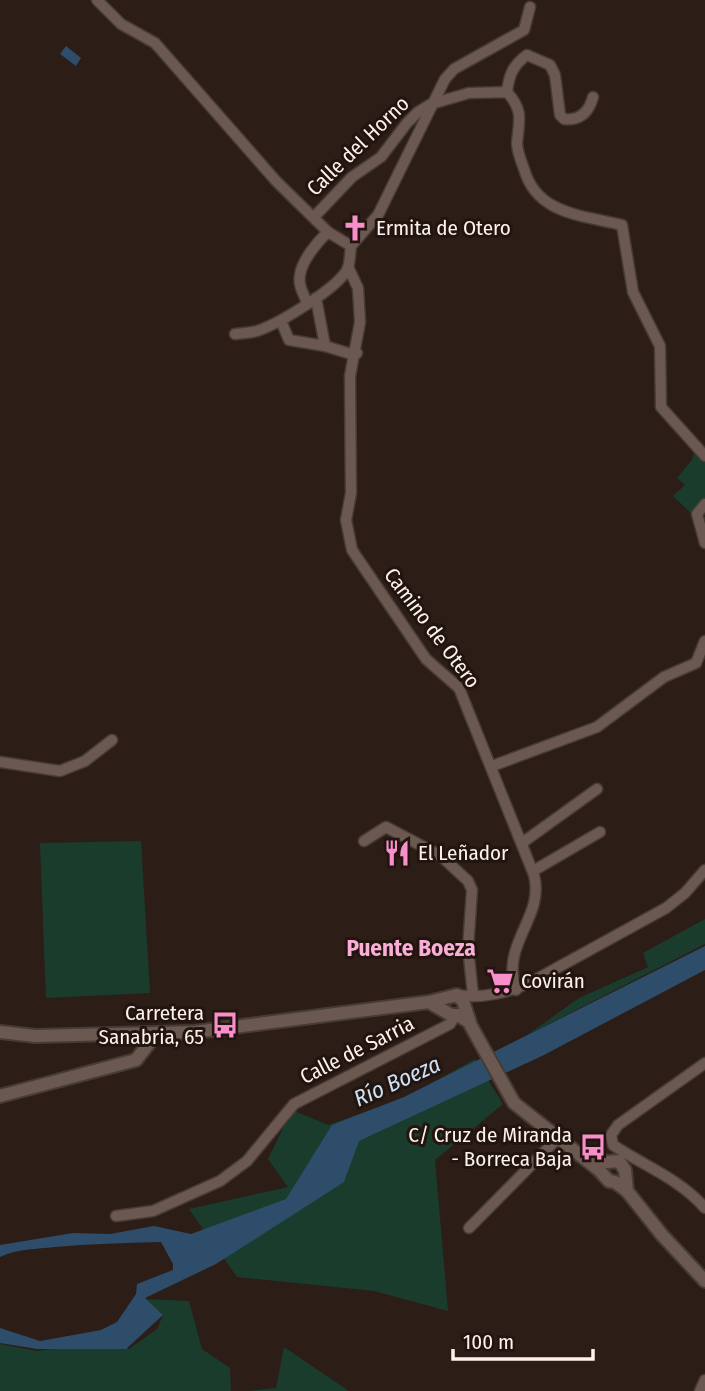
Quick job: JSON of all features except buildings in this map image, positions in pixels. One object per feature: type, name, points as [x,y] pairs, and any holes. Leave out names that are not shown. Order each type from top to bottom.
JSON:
[{"type":"street","points":[[97,0],[121,24],[155,43],[276,181],[328,232],[351,246]]},
{"type":"street","points":[[235,334],[255,332],[281,321],[341,278],[348,267],[351,246],[378,215],[445,79],[454,69],[524,30],[530,7]]},
{"type":"street","points":[[593,97],[581,116],[575,120],[564,119],[560,115],[555,75],[550,65],[527,55],[518,61],[509,77],[507,92],[519,109],[521,121],[517,146],[526,178],[538,197],[556,209],[622,225],[633,292],[660,346],[661,407],[705,456]]},
{"type":"street","points":[[431,104],[469,93],[507,92]]},
{"type":"street","name":"Calle del Horno","points":[[314,217],[352,177],[381,157],[407,123],[431,104]]},
{"type":"street","points":[[324,346],[309,302],[300,287],[300,275],[321,238],[328,232]]},
{"type":"street","name":"Camino de Otero","points":[[348,267],[356,282],[360,302],[356,353],[350,376],[351,492],[346,520],[352,551],[426,659],[459,688],[533,871],[537,886],[534,905],[511,966],[516,990]]},
{"type":"street","points":[[281,321],[289,340],[356,353]]},
{"type":"street","points":[[705,504],[697,514],[705,543]]},
{"type":"street","points":[[492,766],[597,727],[664,677],[696,663],[705,641]]},
{"type":"street","points":[[0,762],[60,771],[85,761],[112,740]]},
{"type":"street","points":[[522,842],[597,789]]},
{"type":"street","points":[[364,841],[386,827],[441,856],[468,881],[472,890],[468,948],[457,1006],[514,1103],[577,1153],[607,1165],[619,1161],[627,1191],[690,1268],[705,1282]]},
{"type":"street","points":[[533,871],[600,832]]},
{"type":"street","points":[[0,1032],[150,1044],[208,1031],[429,1002],[457,1006],[516,990],[666,908],[685,893],[705,870]]},
{"type":"street","name":"Calle de Sarria","points":[[116,1216],[153,1211],[220,1181],[247,1161],[294,1104],[444,1027],[457,1006]]},
{"type":"street","points":[[0,1097],[136,1060],[150,1044]]},
{"type":"street","points":[[705,1063],[618,1125],[611,1135],[612,1145],[669,1178],[691,1193],[705,1208]]},
{"type":"street","points":[[469,1228],[557,1139]]},
{"type":"street","points":[[618,1148],[607,1165],[609,1181],[622,1176],[633,1158]]},
{"type":"street","points":[[700,1391],[705,1380]]},
{"type":"green space","points":[[694,453],[705,461],[705,498],[691,513],[673,496],[685,485],[677,478],[692,460]]},
{"type":"green space","points":[[141,841],[150,993],[46,998],[40,843]]},
{"type":"green space","points":[[705,919],[705,944],[527,1035],[579,998],[648,967],[643,953]]},
{"type":"green space","points":[[475,1059],[503,1104],[435,1160],[448,1311],[374,1291],[237,1277],[189,1209],[288,1187],[268,1159],[292,1110],[328,1125],[407,1097]]},
{"type":"green space","points":[[145,1299],[189,1301],[202,1349],[230,1368],[231,1391],[0,1391],[0,1344],[37,1351],[119,1340],[129,1349],[157,1329],[163,1315]]},
{"type":"green space","points":[[284,1347],[349,1391],[248,1391],[276,1388]]},
{"type":"water","points":[[66,46],[81,58],[76,66],[60,54]]},
{"type":"water","points":[[705,946],[705,970],[542,1056],[359,1141],[344,1182],[216,1264],[145,1298],[163,1315],[126,1349],[37,1349],[0,1343],[0,1328],[40,1341],[101,1330],[117,1322],[136,1294],[137,1284],[173,1270],[173,1264],[161,1242],[34,1249],[0,1257],[0,1245],[73,1233],[110,1234],[154,1226],[191,1234],[286,1199],[332,1125],[404,1097]]},
{"type":"place","name":"Ermita de Otero","points":[[355,228]]},
{"type":"place","name":"El Leñador","points":[[397,853]]},
{"type":"place","name":"Covirán","points":[[500,981]]},
{"type":"place","name":"Carretera Sanabria, 65","points":[[225,1025]]},
{"type":"place","name":"C/ Cruz de Miranda - Borreca Baja","points":[[593,1147]]},
{"type":"district","name":"Puente Boeza","points":[[411,948]]},
{"type":"water label","name":"Río Boeza","points":[[397,1081]]}]
